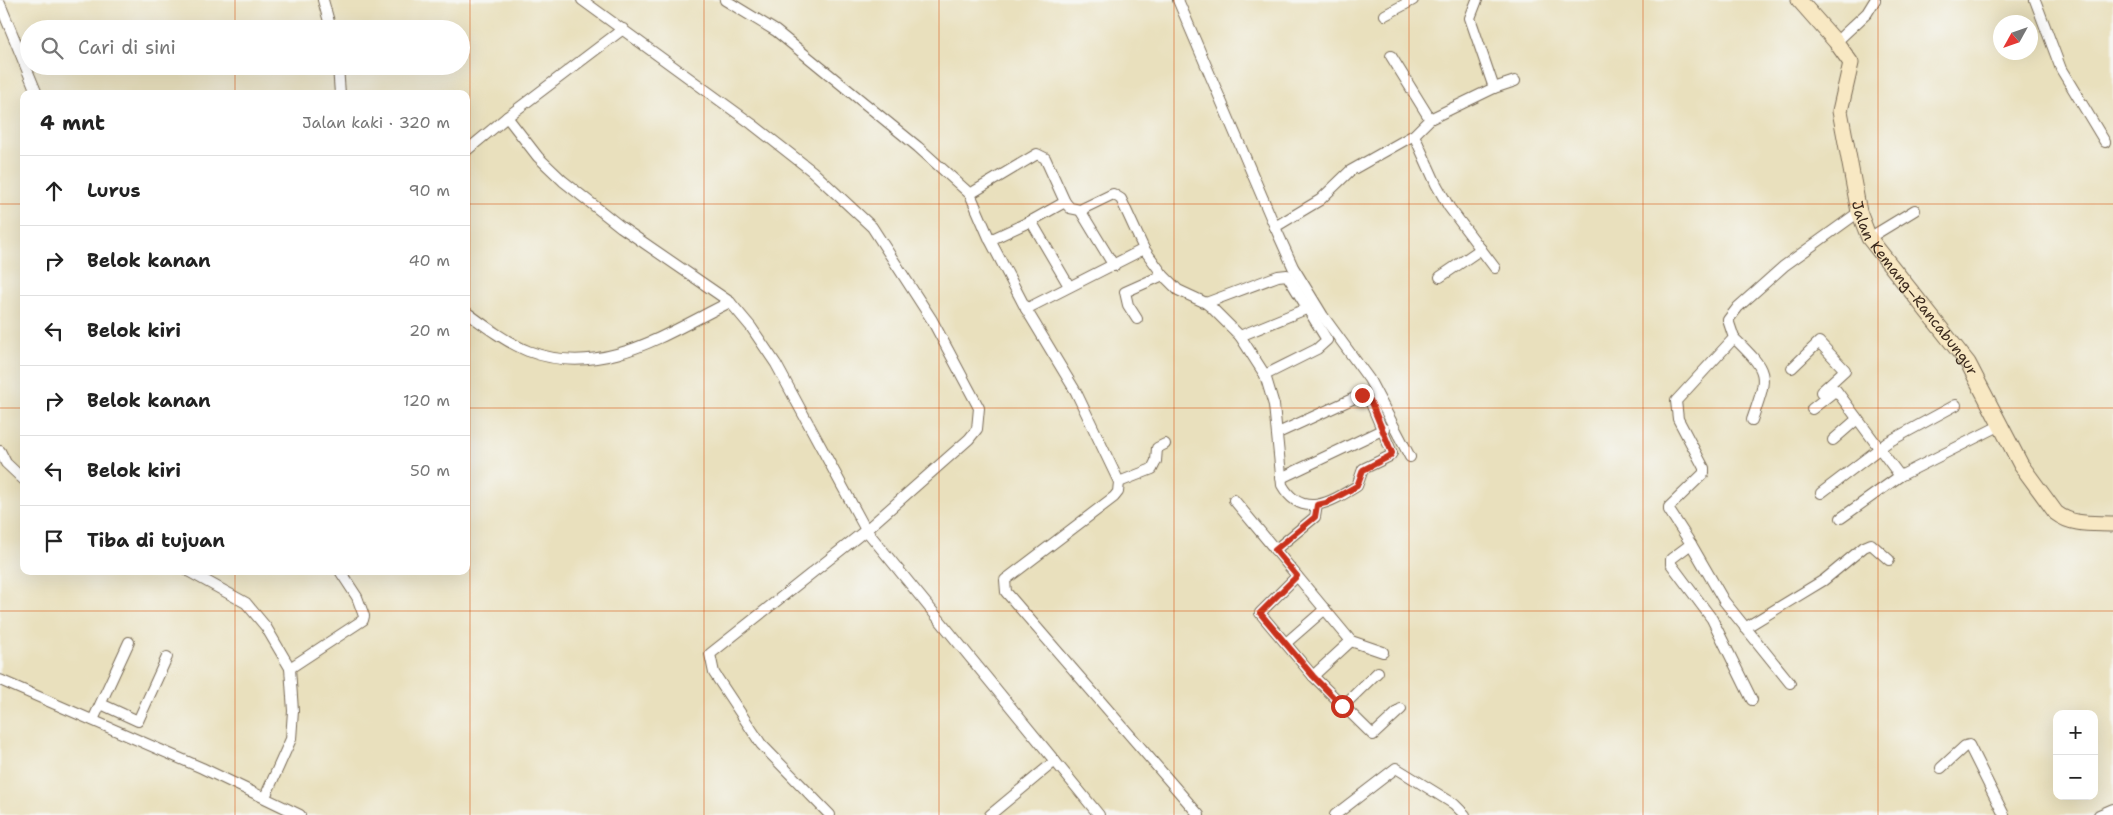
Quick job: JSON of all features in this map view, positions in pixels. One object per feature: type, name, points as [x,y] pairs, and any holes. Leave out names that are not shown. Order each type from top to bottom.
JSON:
[{"type":"street","points":[[323,0],[329,20]]},
{"type":"street","points":[[582,0],[812,171],[872,227],[932,320],[979,408],[977,429],[969,439],[866,530],[710,654],[714,673],[761,744],[830,815]]},
{"type":"street","points":[[725,0],[776,31],[918,147],[970,194],[990,240],[1026,309],[1076,392],[1119,482],[1118,492],[1114,497],[1005,580],[1006,592],[1199,815]]},
{"type":"street","points":[[1178,0],[1293,267],[1323,316],[1369,379],[1410,457]]},
{"type":"street","points":[[1384,14],[1413,0]]},
{"type":"street","points":[[1477,0],[1470,18],[1494,88]]},
{"type":"street","name":"Jalan Kemang–Rancabungur","points":[[1799,0],[1843,37],[1851,63],[1840,111],[1859,212],[1872,236],[1968,363],[2021,465],[2056,513],[2064,520],[2074,523],[2113,524]]},
{"type":"street","points":[[1843,37],[1867,12],[1875,0]]},
{"type":"street","points":[[2035,0],[2061,69],[2105,142]]},
{"type":"street","points":[[0,4],[20,54]]},
{"type":"street","points":[[470,148],[507,117],[623,29]]},
{"type":"street","points":[[1391,56],[1430,119]]},
{"type":"street","points":[[28,75],[34,90]]},
{"type":"street","points":[[339,75],[340,90]]},
{"type":"street","points":[[1275,227],[1320,200],[1350,171],[1414,135],[1430,119],[1494,88],[1515,81]]},
{"type":"street","points":[[507,117],[538,157],[563,181],[621,227],[730,302],[751,327],[776,364],[866,530],[1099,815]]},
{"type":"street","points":[[1414,135],[1445,200],[1495,268]]},
{"type":"street","points":[[970,194],[1037,154],[1045,158],[1065,202],[1070,208],[1080,210],[1113,194],[1117,195],[1121,199],[1144,249],[1163,275],[1178,290],[1206,303],[1240,336],[1265,375],[1274,405],[1282,485],[1300,503],[1317,505],[1326,503],[1357,486],[1363,470],[1390,456],[1392,449],[1370,400],[1362,395],[1278,433]]},
{"type":"street","points":[[990,240],[1065,202]]},
{"type":"street","points":[[1080,210],[1114,266]]},
{"type":"street","points":[[1872,236],[1915,210]]},
{"type":"street","points":[[1752,420],[1764,386],[1763,369],[1734,338],[1728,320],[1738,307],[1784,266],[1859,212]]},
{"type":"street","points":[[1030,221],[1069,286]]},
{"type":"street","points":[[1026,309],[1069,286],[1114,266],[1144,249]]},
{"type":"street","points":[[1440,277],[1480,249]]},
{"type":"street","points":[[1206,303],[1284,274],[1289,278],[1306,310],[1327,340],[1317,349],[1265,375]]},
{"type":"street","points":[[1137,319],[1128,305],[1125,292],[1163,275]]},
{"type":"street","points":[[470,315],[526,350],[551,358],[599,359],[627,352],[730,302]]},
{"type":"street","points":[[1240,336],[1306,310]]},
{"type":"street","points":[[1734,338],[1676,401],[1680,424],[1704,468],[1704,473],[1670,503],[1669,510],[1691,544],[1718,594],[1790,683]]},
{"type":"street","points":[[1792,368],[1819,342],[1845,370],[1812,409]]},
{"type":"street","points":[[1833,386],[1856,420],[1900,476]]},
{"type":"street","points":[[1821,392],[1833,386]]},
{"type":"street","points":[[1821,493],[1888,442],[1956,405]]},
{"type":"street","points":[[1832,440],[1856,420]]},
{"type":"street","points":[[1841,518],[1900,476],[2001,425]]},
{"type":"street","points":[[1281,478],[1384,429]]},
{"type":"street","points":[[1119,482],[1152,469],[1156,461],[1157,448],[1164,444]]},
{"type":"street","points":[[0,451],[6,463],[20,476]]},
{"type":"street","points":[[1234,500],[1351,641],[1383,652]]},
{"type":"street","points":[[1275,550],[1315,517],[1317,505]]},
{"type":"street","points":[[1691,544],[1671,559],[1672,564],[1712,619],[1752,700]]},
{"type":"street","points":[[1745,628],[1824,580],[1864,547],[1871,544],[1889,560]]},
{"type":"street","points":[[195,575],[246,603],[266,627],[290,668],[294,711],[291,740],[265,797]]},
{"type":"street","points":[[290,668],[363,620],[364,616],[356,597],[342,575]]},
{"type":"street","points":[[1297,576],[1260,613],[1313,676],[1372,735],[1400,709]]},
{"type":"street","points":[[1286,643],[1324,609]]},
{"type":"street","points":[[1313,676],[1351,641]]},
{"type":"street","points":[[93,720],[129,642]]},
{"type":"street","points":[[101,704],[138,721],[167,657]]},
{"type":"street","points":[[1342,706],[1378,672]]},
{"type":"street","points":[[0,680],[265,797],[300,815]]},
{"type":"street","points":[[1941,768],[1965,746],[1969,745],[1973,748],[2004,815]]},
{"type":"street","points":[[990,815],[1055,762]]},
{"type":"street","points":[[1335,815],[1396,768],[1454,804],[1465,815]]},
{"type":"street","points":[[2099,815],[2113,808]]},
{"type":"route","points":[[1342,706],[1313,676],[1260,613],[1297,576],[1275,550],[1315,517],[1317,505],[1326,503],[1357,486],[1361,473],[1366,467],[1390,456],[1392,453],[1384,429],[1370,400],[1362,395]]}]
